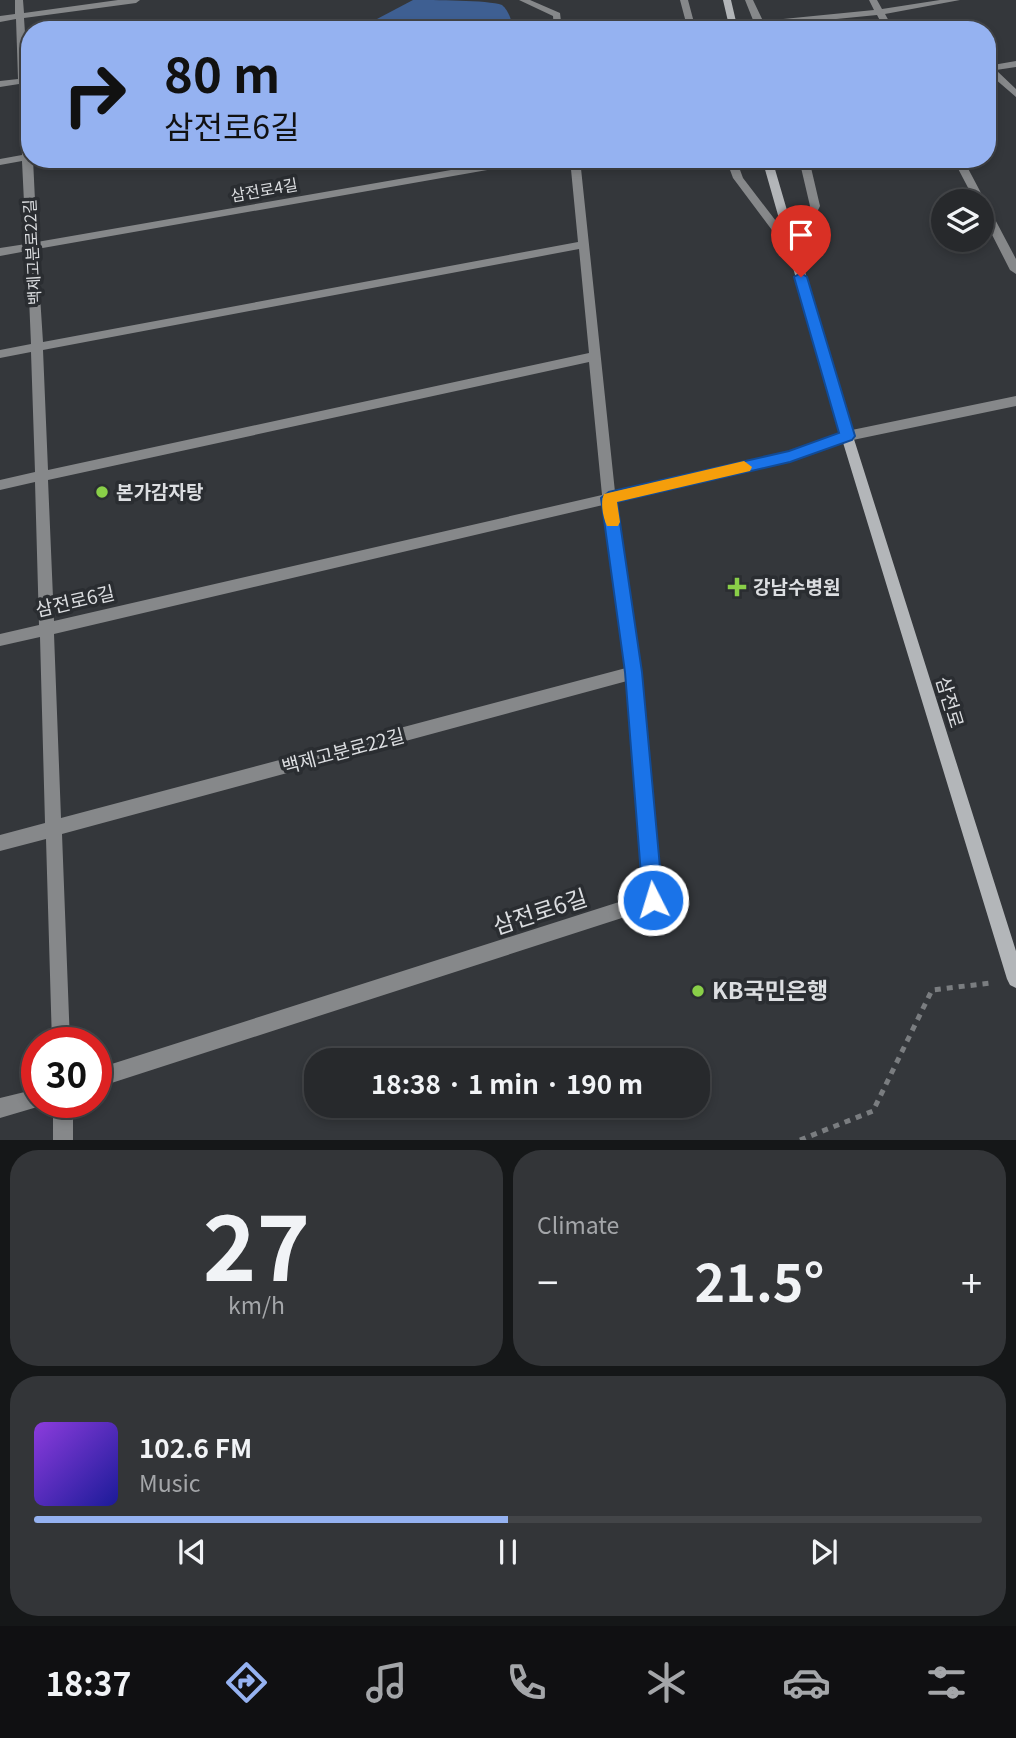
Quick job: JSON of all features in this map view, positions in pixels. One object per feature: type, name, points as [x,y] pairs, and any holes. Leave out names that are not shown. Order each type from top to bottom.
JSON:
[{"type":"main road","points":[[726,0],[732,21]]},
{"type":"main road","name":"삼전로","points":[[770,168],[1010,981]]},
{"type":"street","name":"백제고분로22길","points":[[19,0],[21,27]]},
{"type":"street","points":[[0,19],[136,0]]},
{"type":"street","points":[[523,0],[557,15],[557,21]]},
{"type":"street","points":[[749,0],[758,21]]},
{"type":"street","points":[[873,0],[886,21]]},
{"type":"street","points":[[809,21],[956,0]]},
{"type":"street","points":[[683,1],[689,21]]},
{"type":"street","points":[[996,68],[1016,64]]},
{"type":"street","points":[[996,76],[1016,94]]},
{"type":"street","points":[[0,84],[21,81]]},
{"type":"street","points":[[0,162],[21,159]]},
{"type":"street","name":"백제고분로22길","points":[[29,168],[60,1027]]},
{"type":"street","name":"삼전로4길","points":[[0,252],[482,168]]},
{"type":"street","points":[[576,168],[609,498]]},
{"type":"street","points":[[734,168],[738,178],[793,251],[815,206],[806,168]]},
{"type":"street","points":[[963,168],[974,189]]},
{"type":"street","points":[[994,228],[1016,270]]},
{"type":"street","points":[[0,354],[583,245]]},
{"type":"street","points":[[0,485],[596,356]]},
{"type":"street","points":[[847,436],[1016,401]]},
{"type":"street","name":"삼전로6길","points":[[0,640],[790,456],[847,436]]},
{"type":"street","name":"삼전로6길","points":[[112,1074],[653,900],[634,672],[609,498]]},
{"type":"street","name":"백제고분로22길","points":[[0,843],[634,672]]},
{"type":"street","points":[[0,1108],[21,1102]]},
{"type":"street","points":[[63,1118],[63,1139]]},
{"type":"path","points":[[800,1139],[873,1111],[932,990],[1010,981]]},
{"type":"shaded area","points":[[413,0],[495,3],[507,10],[511,21],[373,21]]},
{"type":"slow traffic","points":[[612,522],[609,498],[744,467]]},
{"type":"place","name":"본가감자탕","points":[[102,492]]},
{"type":"place","name":"강남수병원","points":[[737,587]]},
{"type":"place","name":"KB국민은행","points":[[698,991]]},
{"type":"route","points":[[653,900],[634,672],[609,498],[790,456],[847,436],[801,277]]}]
